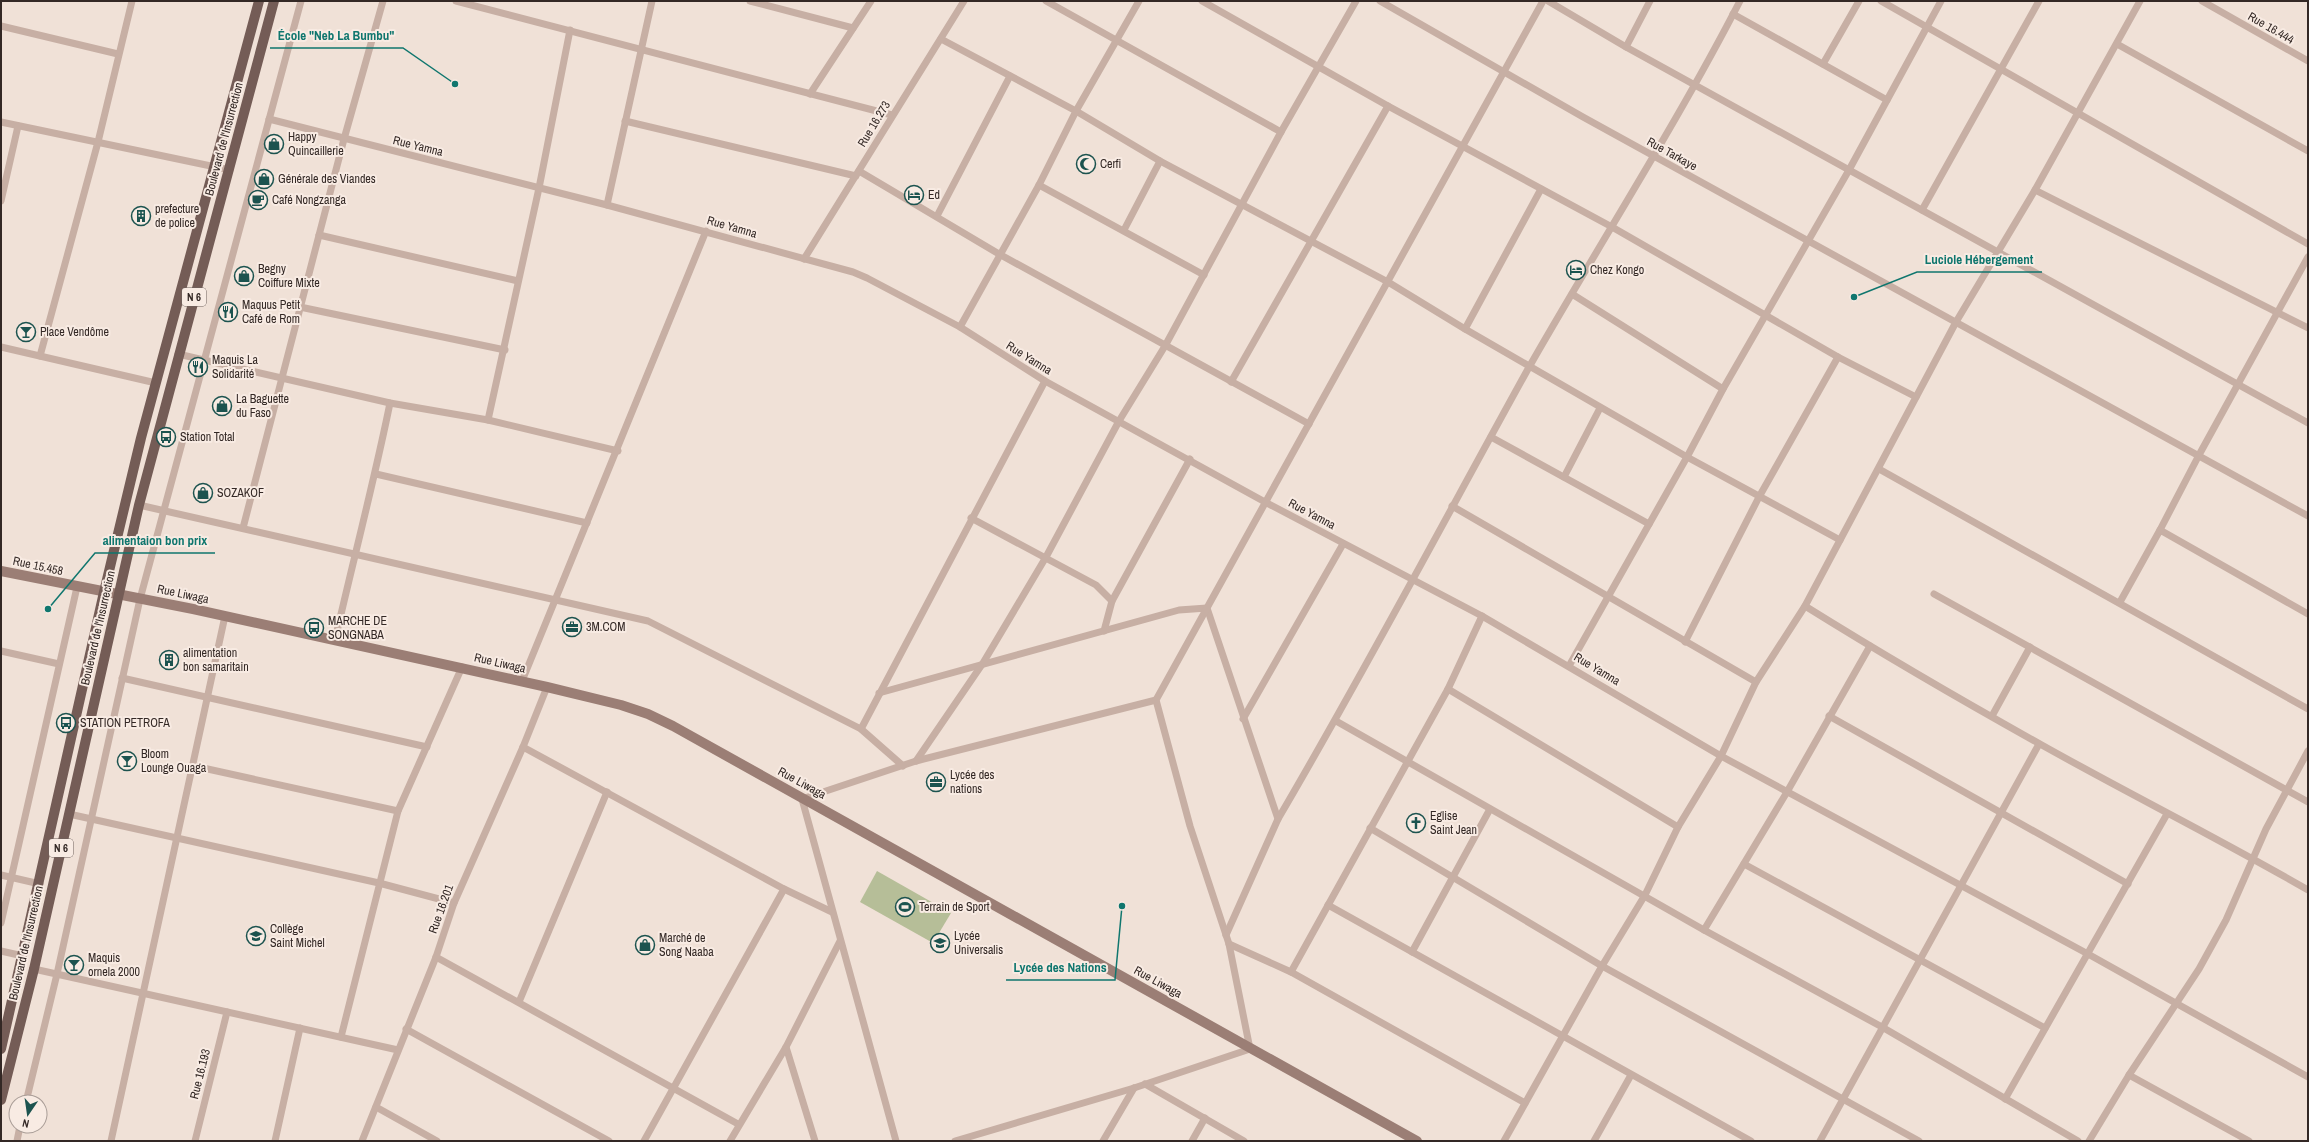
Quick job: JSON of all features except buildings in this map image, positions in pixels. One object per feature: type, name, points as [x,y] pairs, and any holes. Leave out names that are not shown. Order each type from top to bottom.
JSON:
[{"type":"main road","name":"Boulevard de l'Insurrection","points":[[1,1049],[40,884],[104,592],[156,383],[259,1]]},
{"type":"main road","name":"Boulevard de l'Insurrection","points":[[1,1100],[34,968],[139,505],[178,354],[230,170],[274,1]]},
{"type":"main road","name":"Rue 15.458","points":[[1,571],[118,594]]},
{"type":"main road","name":"Rue Liwaga","points":[[118,594],[462,667],[522,682],[547,686],[621,705],[648,714],[1417,1141]]},
{"type":"street","points":[[40,356],[98,142],[132,1]]},
{"type":"street","points":[[28,1094],[57,974],[140,598],[301,1]]},
{"type":"street","points":[[243,528],[344,138],[382,1]]},
{"type":"street","points":[[456,1],[892,115]]},
{"type":"street","points":[[607,205],[652,1]]},
{"type":"street","points":[[750,1],[853,28]]},
{"type":"street","points":[[810,94],[870,1]]},
{"type":"street","name":"Rue 16.273","points":[[804,259],[964,1]]},
{"type":"street","points":[[1046,1],[1281,132]]},
{"type":"street","points":[[960,327],[999,254],[1039,185],[1076,112],[1139,1]]},
{"type":"street","points":[[1202,1],[1388,106],[1612,226],[1838,357],[1916,397]]},
{"type":"street","points":[[916,761],[983,663],[1046,557],[1119,421],[1165,346],[1243,206],[1281,132],[1356,1]]},
{"type":"street","name":"Rue Tarkaye","points":[[1380,1],[1653,155],[2199,454],[2308,516]]},
{"type":"street","points":[[955,1141],[1134,1088],[1250,1049],[1229,944],[1190,826],[1156,700],[1543,1]]},
{"type":"street","points":[[1548,1],[1626,47],[2308,423]]},
{"type":"street","points":[[1626,47],[1650,1]]},
{"type":"street","points":[[1226,935],[1278,819],[1336,721],[1413,581],[1452,506],[1530,367],[1694,84],[1740,1]]},
{"type":"street","points":[[1823,64],[1859,1]]},
{"type":"street","points":[[1882,1],[2308,244]]},
{"type":"street","points":[[1569,666],[1687,457],[1723,389],[1849,170],[1941,1]]},
{"type":"street","points":[[1922,210],[2039,1]]},
{"type":"street","points":[[1504,1141],[1602,966],[1645,895],[1678,827],[1721,756],[1756,682],[1805,606],[1956,322],[2035,190],[2140,1]]},
{"type":"street","name":"Rue 16.444","points":[[2202,1],[2308,61]]},
{"type":"street","points":[[1733,14],[1887,100]]},
{"type":"street","points":[[1,26],[118,54]]},
{"type":"street","points":[[488,420],[505,350],[570,30]]},
{"type":"street","points":[[941,39],[1076,112],[1160,161],[1243,206],[1312,240],[1388,282],[1600,408],[1759,497],[1840,540]]},
{"type":"street","points":[[2117,44],[2308,151]]},
{"type":"street","points":[[937,216],[1010,76]]},
{"type":"street","points":[[1231,382],[1388,106]]},
{"type":"street","name":"Rue Yamna","points":[[269,119],[607,205],[804,259],[867,278],[960,327],[1045,381],[1343,544],[1482,616],[1721,756],[2176,1002],[2308,1077]]},
{"type":"street","points":[[625,121],[858,173],[937,216],[999,254],[1309,424]]},
{"type":"street","points":[[1,122],[230,170]]},
{"type":"street","points":[[1,201],[18,126]]},
{"type":"street","points":[[1124,230],[1160,161]]},
{"type":"street","points":[[1039,185],[1204,275]]},
{"type":"street","points":[[1465,329],[1541,189]]},
{"type":"street","points":[[2035,190],[2308,328]]},
{"type":"street","points":[[522,682],[618,451],[706,232]]},
{"type":"street","points":[[319,235],[518,281]]},
{"type":"street","points":[[2120,602],[2160,530],[2199,454],[2308,257]]},
{"type":"street","points":[[1572,294],[1723,389]]},
{"type":"street","points":[[300,307],[505,350]]},
{"type":"street","points":[[1,347],[156,383]]},
{"type":"street","points":[[178,354],[390,403],[488,420],[618,451]]},
{"type":"street","points":[[1685,642],[1759,497],[1838,357]]},
{"type":"street","points":[[861,729],[1045,381]]},
{"type":"street","points":[[335,640],[354,553],[376,474],[390,403]]},
{"type":"street","points":[[1564,477],[1600,408]]},
{"type":"street","points":[[1491,437],[1649,524]]},
{"type":"street","points":[[1104,631],[1112,601],[1190,459]]},
{"type":"street","points":[[1879,469],[2308,708]]},
{"type":"street","points":[[376,474],[587,523]]},
{"type":"street","points":[[139,505],[556,598],[648,621],[861,729],[903,766]]},
{"type":"street","points":[[1452,506],[1756,682]]},
{"type":"street","points":[[972,518],[1096,585],[1112,601]]},
{"type":"street","points":[[2160,530],[2308,614]]},
{"type":"street","points":[[1243,719],[1343,544]]},
{"type":"street","points":[[1,923],[77,587]]},
{"type":"street","points":[[1934,594],[2308,802]]},
{"type":"street","points":[[1805,606],[1870,646],[2039,744],[2167,814],[2253,858],[2308,890]]},
{"type":"street","points":[[879,693],[1179,610],[1207,608]]},
{"type":"street","points":[[1207,608],[1243,719],[1278,819]]},
{"type":"street","points":[[110,1141],[209,698],[225,616]]},
{"type":"street","points":[[1291,972],[1448,689],[1482,616]]},
{"type":"street","points":[[1704,930],[1787,792],[1870,646]]},
{"type":"street","points":[[1992,716],[2030,647]]},
{"type":"street","points":[[1,650],[59,664]]},
{"type":"street","points":[[341,1037],[378,883],[398,810],[462,667]]},
{"type":"street","points":[[122,678],[427,746]]},
{"type":"street","name":"Rue 16.201","points":[[362,1141],[436,956],[454,903],[523,747],[547,686]]},
{"type":"street","points":[[1448,689],[1678,827]]},
{"type":"street","points":[[896,1141],[802,799],[916,761],[1156,700]]},
{"type":"street","points":[[1830,716],[2128,884]]},
{"type":"street","points":[[1336,721],[1645,895],[1704,930],[1882,1027],[2078,1141]]},
{"type":"street","points":[[1820,1141],[2039,744]]},
{"type":"street","points":[[523,747],[784,889],[832,912]]},
{"type":"street","points":[[2090,1141],[2129,1075],[2199,969],[2226,920],[2253,858],[2308,751]]},
{"type":"street","points":[[194,766],[398,810]]},
{"type":"street","points":[[519,1002],[607,792]]},
{"type":"street","points":[[1412,952],[1490,809]]},
{"type":"street","points":[[69,814],[378,883],[454,903]]},
{"type":"street","points":[[2005,1098],[2167,814]]},
{"type":"street","points":[[1370,828],[1602,966],[1919,1141]]},
{"type":"street","points":[[1744,864],[1919,961],[2045,1028]]},
{"type":"street","points":[[1,875],[40,884]]},
{"type":"street","points":[[644,1141],[784,889]]},
{"type":"street","points":[[1328,905],[1751,1141]]},
{"type":"street","points":[[730,1141],[738,1124],[786,1047],[840,941]]},
{"type":"street","points":[[1229,944],[1291,972],[1525,1103]]},
{"type":"street","points":[[1,951],[23,956]]},
{"type":"street","points":[[436,956],[738,1124]]},
{"type":"street","points":[[34,968],[398,1050]]},
{"type":"street","name":"Rue 16.193","points":[[195,1141],[227,1012]]},
{"type":"street","points":[[275,1141],[300,1028]]},
{"type":"street","points":[[406,1029],[609,1141]]},
{"type":"street","points":[[786,1047],[815,1141]]},
{"type":"street","points":[[1596,1141],[1631,1075]]},
{"type":"street","points":[[2129,1075],[2249,1141]]},
{"type":"street","points":[[1145,1084],[1244,1141]]},
{"type":"street","points":[[1103,1141],[1134,1088]]},
{"type":"street","points":[[376,1107],[437,1141]]},
{"type":"street","points":[[1192,1141],[1205,1118]]},
{"type":"green space","name":"Terrain de Sport","points":[[877,871],[951,913],[933,943],[860,902]]},
{"type":"place","name":"École \"Neb La Bumbu\"","points":[[455,84]]},
{"type":"place","name":"Happy Quincaillerie","points":[[274,144]]},
{"type":"place","name":"Cerfi","points":[[1086,164]]},
{"type":"place","name":"Générale des Viandes","points":[[264,179]]},
{"type":"place","name":"Ed","points":[[914,195]]},
{"type":"place","name":"Café Nongzanga","points":[[258,200]]},
{"type":"place","name":"prefecture de police","points":[[141,216]]},
{"type":"place","name":"Chez Kongo","points":[[1576,270]]},
{"type":"place","name":"Begny Coiffure Mixte","points":[[244,276]]},
{"type":"place","name":"Luciole Hébergement","points":[[1854,297]]},
{"type":"place","name":"Maquus Petit Café de Rom","points":[[228,312]]},
{"type":"place","name":"Place Vendôme","points":[[26,332]]},
{"type":"place","name":"Maquis La Solidarité","points":[[198,367]]},
{"type":"place","name":"La Baguette du Faso","points":[[222,406]]},
{"type":"place","name":"Station Total","points":[[166,437]]},
{"type":"place","name":"SOZAKOF","points":[[203,493]]},
{"type":"place","name":"alimentaion bon prix","points":[[48,609]]},
{"type":"place","name":"3M.COM","points":[[572,627]]},
{"type":"place","name":"MARCHE DE SONGNABA","points":[[314,628]]},
{"type":"place","name":"alimentation bon samaritain","points":[[169,660]]},
{"type":"place","name":"STATION PETROFA","points":[[66,723]]},
{"type":"place","name":"Bloom Lounge Ouaga","points":[[127,761]]},
{"type":"place","name":"Lycée des nations","points":[[936,782]]},
{"type":"place","name":"Eglise Saint Jean","points":[[1416,823]]},
{"type":"place","name":"Lycée des Nations","points":[[1122,906]]},
{"type":"place","name":"Terrain de Sport","points":[[905,907]]},
{"type":"place","name":"Collège Saint Michel","points":[[256,936]]},
{"type":"place","name":"Lycée Universalis","points":[[940,943]]},
{"type":"place","name":"Marché de Song Naaba","points":[[645,945]]},
{"type":"place","name":"Maquis ornela 2000","points":[[74,965]]}]
